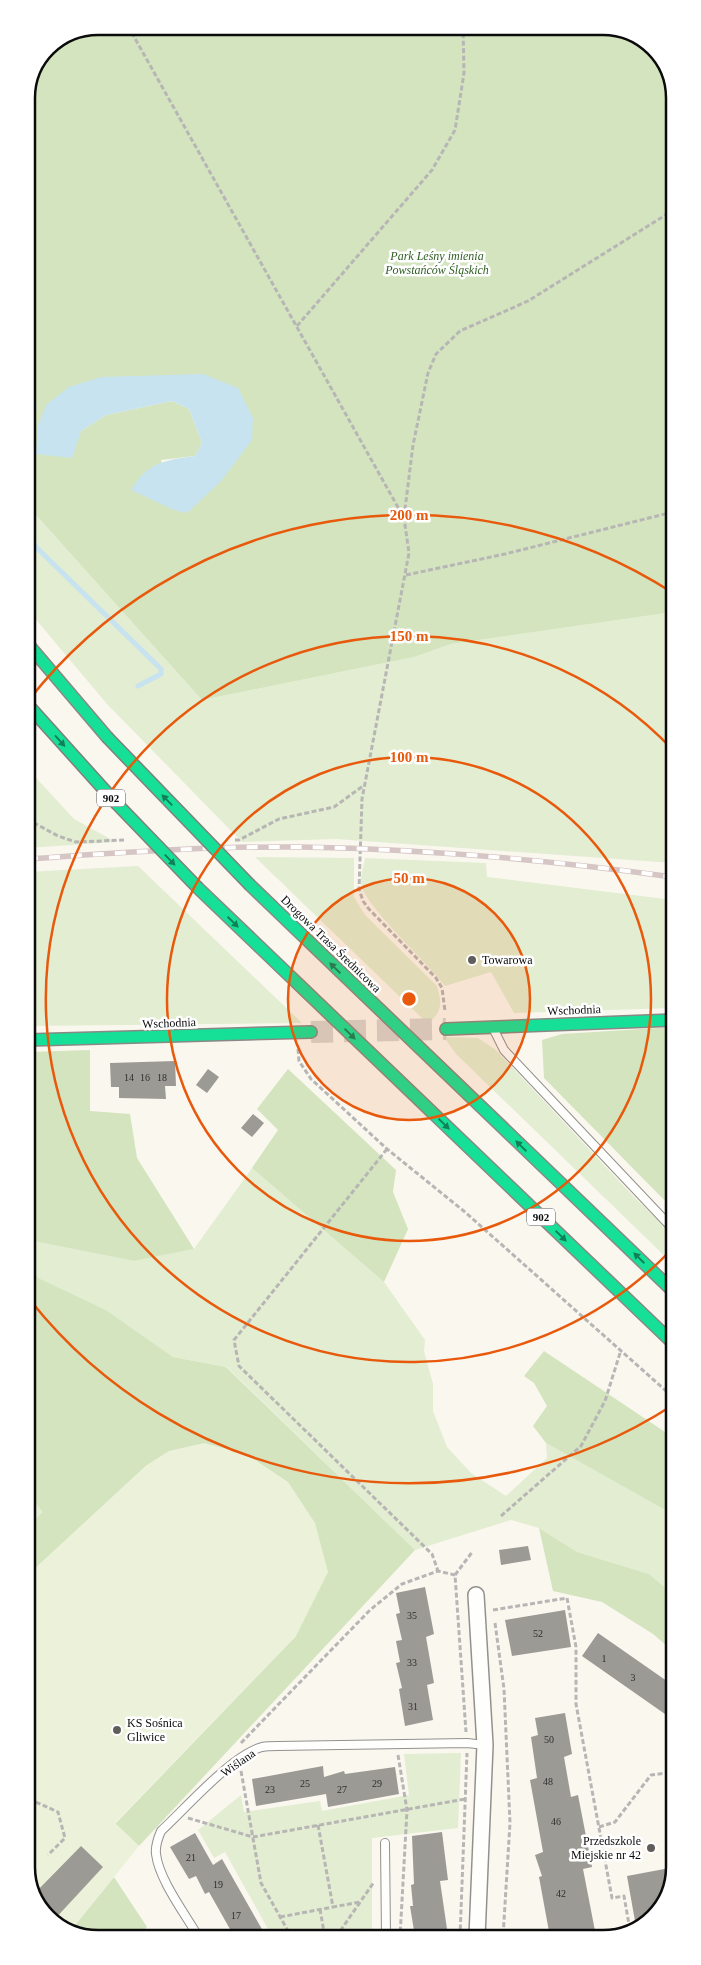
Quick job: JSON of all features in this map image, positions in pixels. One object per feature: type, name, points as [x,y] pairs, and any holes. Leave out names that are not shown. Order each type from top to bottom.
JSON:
[{"type":"main road","name":"Drogowa Trasa Średnicowa","points":[[35,653],[107,737],[250,885],[666,1284]]},
{"type":"main road","name":"902","points":[[35,713],[117,804],[198,888],[666,1336]]},
{"type":"main road","name":"Wschodnia","points":[[446,1029],[666,1020]]},
{"type":"main road","name":"Wschodnia","points":[[35,1040],[311,1032]]},
{"type":"street","points":[[476,1595],[485,1745],[477,1930]]},
{"type":"lane","points":[[494,1028],[504,1050],[666,1222]]},
{"type":"lane","name":"Wiślana","points":[[194,1930],[159,1869],[156,1853],[161,1831],[249,1753],[263,1747],[467,1743],[485,1745]]},
{"type":"lane","points":[[385,1843],[386,1930]]},
{"type":"path","points":[[133,35],[404,518]]},
{"type":"path","points":[[297,326],[432,170],[455,130],[464,73],[463,35]]},
{"type":"path","points":[[446,1029],[442,988],[436,978],[368,908],[362,901],[359,889],[362,800],[406,575],[409,553],[404,518],[414,445],[428,373],[436,354],[460,331],[528,301],[666,215]]},
{"type":"path","points":[[406,575],[505,554],[666,514]]},
{"type":"path","points":[[297,1033],[299,1061],[310,1079],[387,1149],[465,1212],[666,1391]]},
{"type":"path","points":[[238,1746],[370,1610],[402,1584],[438,1571],[432,1554],[239,1366],[234,1340],[387,1149]]},
{"type":"path","points":[[500,1516],[581,1446],[606,1400],[621,1350]]},
{"type":"path","points":[[455,1575],[473,1551]]},
{"type":"path","points":[[493,1610],[567,1598],[576,1647],[576,1704],[612,1898],[624,1896],[629,1924]]},
{"type":"path","points":[[492,1601],[504,1689],[510,1823],[503,1930]]},
{"type":"path","points":[[397,1744],[406,1810],[400,1930]]},
{"type":"path","points":[[239,1761],[262,1883],[287,1930]]},
{"type":"path","points":[[599,1827],[615,1822],[652,1775],[666,1773]]},
{"type":"path","points":[[178,1815],[253,1837],[465,1799]]},
{"type":"path","points":[[35,1802],[58,1812],[65,1838],[48,1855]]},
{"type":"path","points":[[318,1825],[333,1907]]},
{"type":"path","points":[[341,1930],[375,1880],[386,1879]]},
{"type":"path","points":[[280,1917],[360,1902]]},
{"type":"path","points":[[320,1909],[324,1930]]},
{"type":"green space","name":"Park Leśny imienia Powstańców Śląskich","points":[[98,35],[607,35],[627,40],[638,46],[650,56],[661,74],[666,98],[666,613],[451,644],[414,657],[202,700],[35,514],[35,94],[37,82],[48,60],[67,43],[86,36]],"holes":[[[101,377],[253,418],[174,510],[161,460],[195,456],[202,443],[189,409],[172,401],[106,415],[81,431]]]},
{"type":"green space","points":[[35,514],[202,700],[414,657],[451,644],[666,613],[666,863],[336,839],[242,842],[107,704],[35,618]]},
{"type":"green space","points":[[35,777],[74,819],[116,842],[35,847]]},
{"type":"green space","points":[[255,857],[354,858],[354,897],[365,915],[437,986],[440,1004],[436,1016],[432,1020],[424,1020]]},
{"type":"green space","points":[[365,858],[486,863],[487,877],[666,899],[666,1008],[514,1013],[491,972],[445,986],[374,907],[361,885]]},
{"type":"green space","points":[[138,866],[302,1023],[35,1026],[35,872]]},
{"type":"green space","points":[[666,1028],[666,1202],[544,1078],[542,1040],[562,1034]]},
{"type":"green space","points":[[444,1037],[478,1038],[496,1050],[635,1198],[666,1227],[666,1257],[456,1054]]},
{"type":"green space","points":[[90,1050],[90,1111],[130,1114],[137,1158],[194,1249],[134,1261],[35,1241],[35,1052]]},
{"type":"green space","points":[[288,1069],[396,1170],[393,1192],[408,1229],[384,1282],[252,1168],[278,1130],[257,1109]]},
{"type":"green space","points":[[252,1168],[384,1282],[425,1340],[424,1351],[433,1384],[433,1411],[447,1447],[471,1473],[506,1496],[547,1458],[546,1443],[666,1510],[666,1588],[649,1574],[577,1552],[539,1528],[511,1520],[415,1550],[227,1367],[173,1357],[106,1310],[37,1278],[35,1275],[35,1241],[134,1261],[194,1249]]},
{"type":"green space","points":[[35,1274],[38,1278],[106,1310],[173,1357],[226,1367],[415,1550],[139,1846],[115,1824],[296,1636],[147,1465],[35,1569],[35,1519],[43,1512],[35,1502]]},
{"type":"green space","points":[[544,1351],[666,1433],[666,1510],[546,1443],[533,1426],[547,1406],[534,1383],[524,1376]]},
{"type":"green space","name":"KS Sośnica Gliwice","points":[[204,1443],[246,1454],[288,1482],[315,1523],[328,1572],[296,1636],[115,1823],[139,1846],[75,1925],[60,1917],[46,1902],[37,1883],[35,1867],[35,1569],[147,1465],[169,1451]]},
{"type":"green space","points":[[35,1502],[44,1512],[35,1520]]},
{"type":"green space","points":[[539,1528],[577,1552],[649,1574],[666,1588],[666,1645],[653,1634],[602,1602],[553,1591]]},
{"type":"green space","points":[[461,1753],[458,1828],[372,1838],[372,1930],[269,1930],[225,1852],[214,1858],[198,1830],[241,1795],[244,1812],[320,1801],[322,1811],[409,1795],[404,1754]]},
{"type":"green space","points":[[114,1877],[147,1927],[144,1930],[94,1930],[75,1925]]},
{"type":"water","points":[[203,374],[238,388],[253,418],[252,440],[221,481],[187,513],[174,510],[131,490],[144,473],[151,468],[166,461],[195,456],[202,443],[189,409],[172,401],[106,415],[81,431],[72,458],[36,454],[38,426],[46,405],[69,387],[101,377]]},
{"type":"building","points":[[175,1061],[176,1086],[165,1086],[166,1099],[119,1098],[119,1087],[111,1087],[110,1063]]},
{"type":"building","points":[[208,1069],[219,1077],[207,1093],[196,1085]]},
{"type":"building","points":[[253,1114],[264,1123],[252,1137],[241,1128]]},
{"type":"building","points":[[528,1546],[531,1560],[501,1565],[499,1550]]},
{"type":"building","points":[[425,1587],[434,1634],[426,1637],[434,1683],[427,1685],[433,1720],[405,1726],[399,1689],[402,1688],[396,1663],[400,1662],[396,1641],[402,1640],[396,1614],[400,1613],[396,1593]]},
{"type":"building","points":[[565,1610],[571,1647],[512,1656],[505,1620]]},
{"type":"building","points":[[598,1633],[666,1680],[666,1715],[582,1656]]},
{"type":"building","points":[[565,1713],[572,1754],[564,1757],[571,1797],[578,1795],[592,1867],[583,1869],[595,1930],[549,1930],[539,1877],[542,1876],[535,1855],[543,1852],[530,1780],[537,1778],[531,1737],[538,1735],[535,1718]]},
{"type":"building","points":[[323,1766],[324,1777],[344,1771],[345,1774],[395,1767],[399,1794],[328,1807],[326,1794],[256,1806],[252,1779]]},
{"type":"building","points":[[442,1832],[448,1880],[440,1881],[447,1929],[414,1930],[410,1906],[413,1906],[411,1885],[414,1884],[412,1836]]},
{"type":"building","points":[[195,1833],[213,1865],[222,1859],[262,1930],[230,1930],[209,1892],[205,1894],[196,1876],[189,1879],[170,1847]]},
{"type":"building","points":[[81,1846],[103,1867],[58,1915],[46,1902],[39,1889]]},
{"type":"building","points":[[666,1869],[663,1887],[659,1895],[645,1914],[635,1921],[627,1876]]},
{"type":"waterway","points":[[35,545],[161,669],[161,674],[138,686]]},
{"type":"tunnel","points":[[311,1032],[446,1029]]},
{"type":"railway","points":[[35,858],[164,850],[300,847],[347,848],[487,856],[666,876]]},
{"type":"traffic: fast","points":[[35,652],[107,737]]},
{"type":"traffic: fast","points":[[35,713],[117,804],[198,888]]},
{"type":"traffic: fast","points":[[107,737],[250,885]]},
{"type":"traffic: fast","points":[[250,885],[666,1284]]},
{"type":"traffic: fast","points":[[198,888],[666,1336]]},
{"type":"traffic: fast","points":[[446,1029],[666,1020]]},
{"type":"traffic: fast","points":[[35,1040],[311,1032]]},
{"type":"place","name":"Towarowa","points":[[472,960]]},
{"type":"place","name":"KS Sośnica Gliwice","points":[[117,1730]]},
{"type":"place","name":"Przedszkole Miejskie nr 42","points":[[651,1848]]}]
